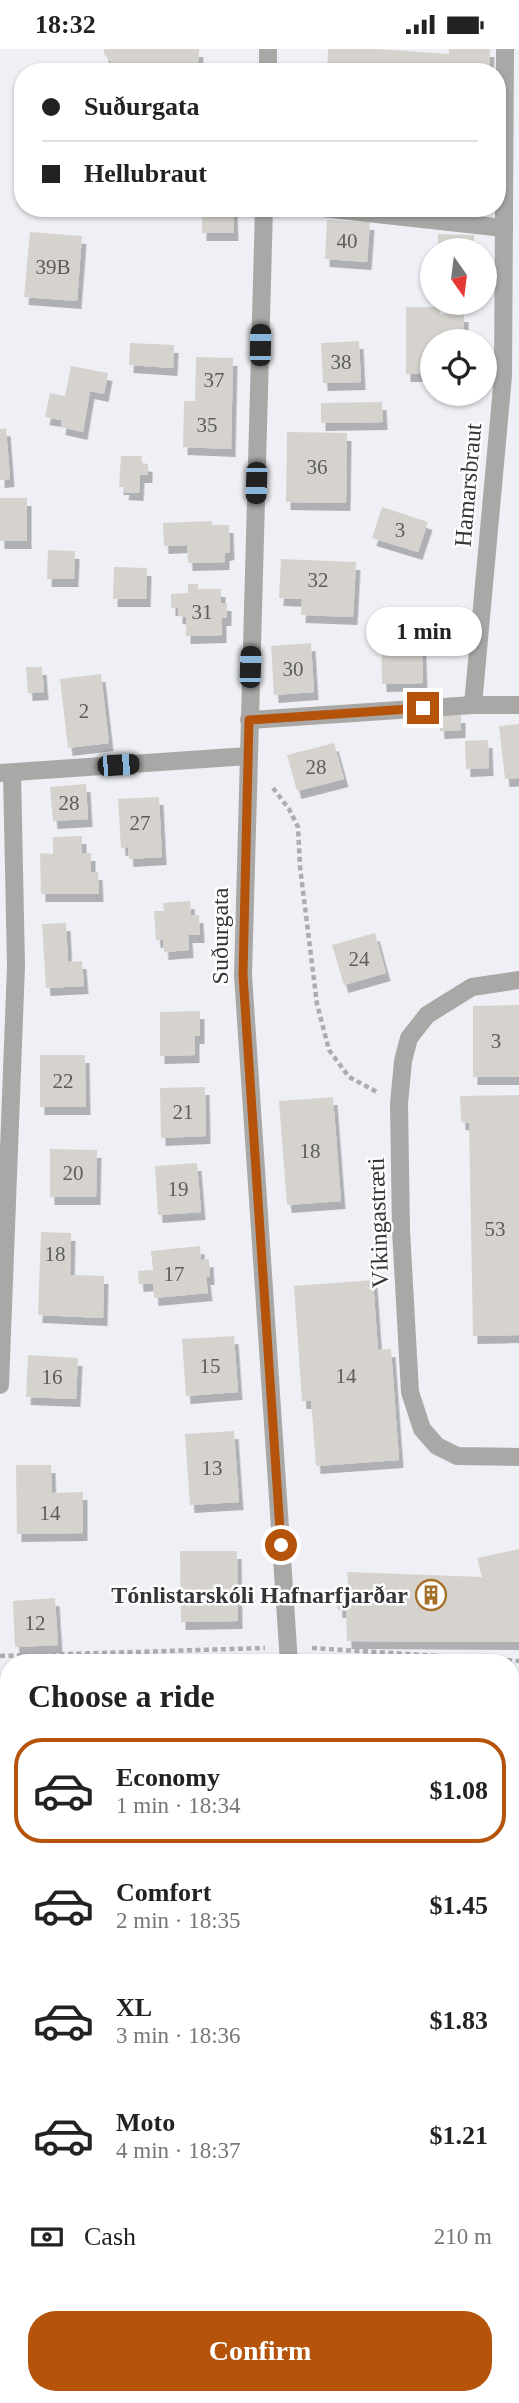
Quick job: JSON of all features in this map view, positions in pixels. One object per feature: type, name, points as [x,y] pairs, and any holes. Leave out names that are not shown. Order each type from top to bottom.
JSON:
[{"type":"street","name":"Suðurgata","points":[[264,217],[243,975],[288,1654]]},
{"type":"street","points":[[404,217],[504,228]]},
{"type":"street","name":"Hamarsbraut","points":[[473,705],[503,376],[504,217]]},
{"type":"street","points":[[249,720],[473,705],[519,705]]},
{"type":"street","points":[[0,1384],[16,966],[6,773],[248,756]]},
{"type":"street","name":"Víkingastræti","points":[[519,980],[472,987],[427,1015],[409,1038],[403,1061],[399,1104],[401,1230],[410,1392],[422,1429],[437,1446],[457,1456],[519,1457]]},
{"type":"path","points":[[248,756],[289,809],[298,827],[300,867],[317,1004],[329,1051],[349,1077],[399,1104]]},
{"type":"building","points":[[104,49],[199,49],[198,63],[112,63],[104,54]]},
{"type":"building","points":[[328,49],[449,54],[449,49],[490,49],[489,63],[327,63]]},
{"type":"building","points":[[202,217],[233,217],[234,233],[202,233]]},
{"type":"building","points":[[327,220],[370,222],[367,262],[325,259]]},
{"type":"building","points":[[30,232],[82,236],[77,301],[24,297]]},
{"type":"building","points":[[438,234],[474,235],[474,238],[438,238]]},
{"type":"building","points":[[406,307],[420,307],[420,315],[464,315],[464,329],[420,329],[420,374],[406,374]]},
{"type":"building","points":[[359,341],[361,382],[323,383],[321,343]]},
{"type":"building","points":[[130,343],[174,345],[173,368],[129,365]]},
{"type":"building","points":[[196,357],[233,358],[231,449],[183,447],[184,401],[195,401]]},
{"type":"building","points":[[71,366],[108,373],[104,394],[90,391],[83,432],[61,427],[62,420],[45,417],[50,393],[65,396]]},
{"type":"building","points":[[382,402],[383,422],[321,423],[321,403]]},
{"type":"building","points":[[6,428],[10,479],[0,480],[0,429]]},
{"type":"building","points":[[287,432],[347,433],[346,503],[286,502]]},
{"type":"building","points":[[121,456],[142,456],[142,463],[148,464],[148,475],[140,475],[139,493],[124,492],[125,487],[119,487]]},
{"type":"building","points":[[0,498],[27,498],[27,541],[0,541]]},
{"type":"building","points":[[382,507],[428,522],[418,552],[372,538]]},
{"type":"building","points":[[212,521],[212,525],[229,525],[230,552],[225,553],[225,562],[188,563],[187,545],[164,546],[163,523]]},
{"type":"building","points":[[48,550],[75,551],[74,579],[47,579]]},
{"type":"building","points":[[281,559],[356,562],[353,617],[301,615],[302,599],[279,598]]},
{"type":"building","points":[[114,567],[147,568],[146,599],[113,599]]},
{"type":"building","points":[[188,584],[198,584],[198,589],[221,589],[221,603],[227,603],[227,618],[222,618],[222,635],[186,636],[186,617],[178,616],[178,608],[171,608],[171,594],[188,593]]},
{"type":"building","points":[[421,624],[423,683],[382,684],[381,625]]},
{"type":"building","points":[[311,643],[314,692],[274,695],[271,646]]},
{"type":"building","points":[[26,667],[42,667],[44,692],[28,693]]},
{"type":"building","points":[[101,674],[109,743],[68,748],[60,679]]},
{"type":"building","points":[[461,715],[461,730],[440,731],[439,716]]},
{"type":"building","points":[[519,724],[519,778],[505,779],[499,726]]},
{"type":"building","points":[[488,740],[489,768],[466,769],[465,741]]},
{"type":"building","points":[[334,743],[344,779],[297,791],[287,755]]},
{"type":"building","points":[[86,784],[88,819],[53,821],[50,787]]},
{"type":"building","points":[[159,797],[162,857],[129,859],[128,847],[121,848],[118,799]]},
{"type":"building","points":[[82,836],[82,853],[91,853],[91,872],[98,872],[99,894],[41,894],[40,853],[53,854],[53,837]]},
{"type":"building","points":[[190,901],[191,915],[199,915],[200,935],[188,935],[189,950],[164,952],[163,939],[156,940],[154,911],[164,911],[163,903]]},
{"type":"building","points":[[66,923],[68,962],[82,961],[84,986],[46,988],[42,924]]},
{"type":"building","points":[[375,933],[386,973],[344,985],[332,945]]},
{"type":"building","points":[[519,1005],[519,1077],[473,1077],[473,1006]]},
{"type":"building","points":[[200,1011],[200,1036],[195,1036],[195,1055],[160,1056],[160,1012]]},
{"type":"building","points":[[40,1055],[85,1055],[86,1107],[40,1107]]},
{"type":"building","points":[[205,1087],[206,1136],[161,1138],[160,1088]]},
{"type":"building","points":[[519,1095],[519,1335],[473,1336],[469,1123],[461,1122],[460,1096]]},
{"type":"building","points":[[333,1097],[341,1201],[287,1205],[279,1101]]},
{"type":"building","points":[[50,1149],[97,1150],[96,1197],[50,1197]]},
{"type":"building","points":[[197,1163],[201,1212],[158,1215],[155,1166]]},
{"type":"building","points":[[41,1232],[71,1233],[70,1275],[104,1276],[103,1318],[38,1315]]},
{"type":"building","points":[[200,1246],[201,1260],[209,1259],[210,1277],[206,1277],[208,1293],[154,1298],[153,1283],[139,1284],[138,1271],[153,1270],[151,1251]]},
{"type":"building","points":[[373,1280],[378,1350],[391,1349],[399,1460],[316,1466],[311,1401],[302,1401],[294,1286]]},
{"type":"building","points":[[234,1336],[238,1392],[186,1396],[182,1339]]},
{"type":"building","points":[[28,1355],[78,1358],[76,1399],[26,1397]]},
{"type":"building","points":[[234,1431],[239,1502],[190,1505],[185,1434]]},
{"type":"building","points":[[16,1465],[51,1465],[52,1493],[83,1492],[83,1533],[17,1534]]},
{"type":"building","name":"Tónlistarskóli Hafnarfjarðar","points":[[519,1549],[519,1642],[347,1641],[346,1610],[338,1610],[337,1596],[349,1594],[347,1572],[482,1577],[477,1558]]},
{"type":"building","points":[[180,1551],[237,1551],[238,1621],[181,1622]]},
{"type":"building","points":[[55,1598],[58,1645],[15,1647],[13,1601]]},
{"type":"place","name":"Tónlistarskóli Hafnarfjarðar","points":[[431,1595]]},
{"type":"route","points":[[281,1545],[243,975],[249,720],[423,708]]}]
